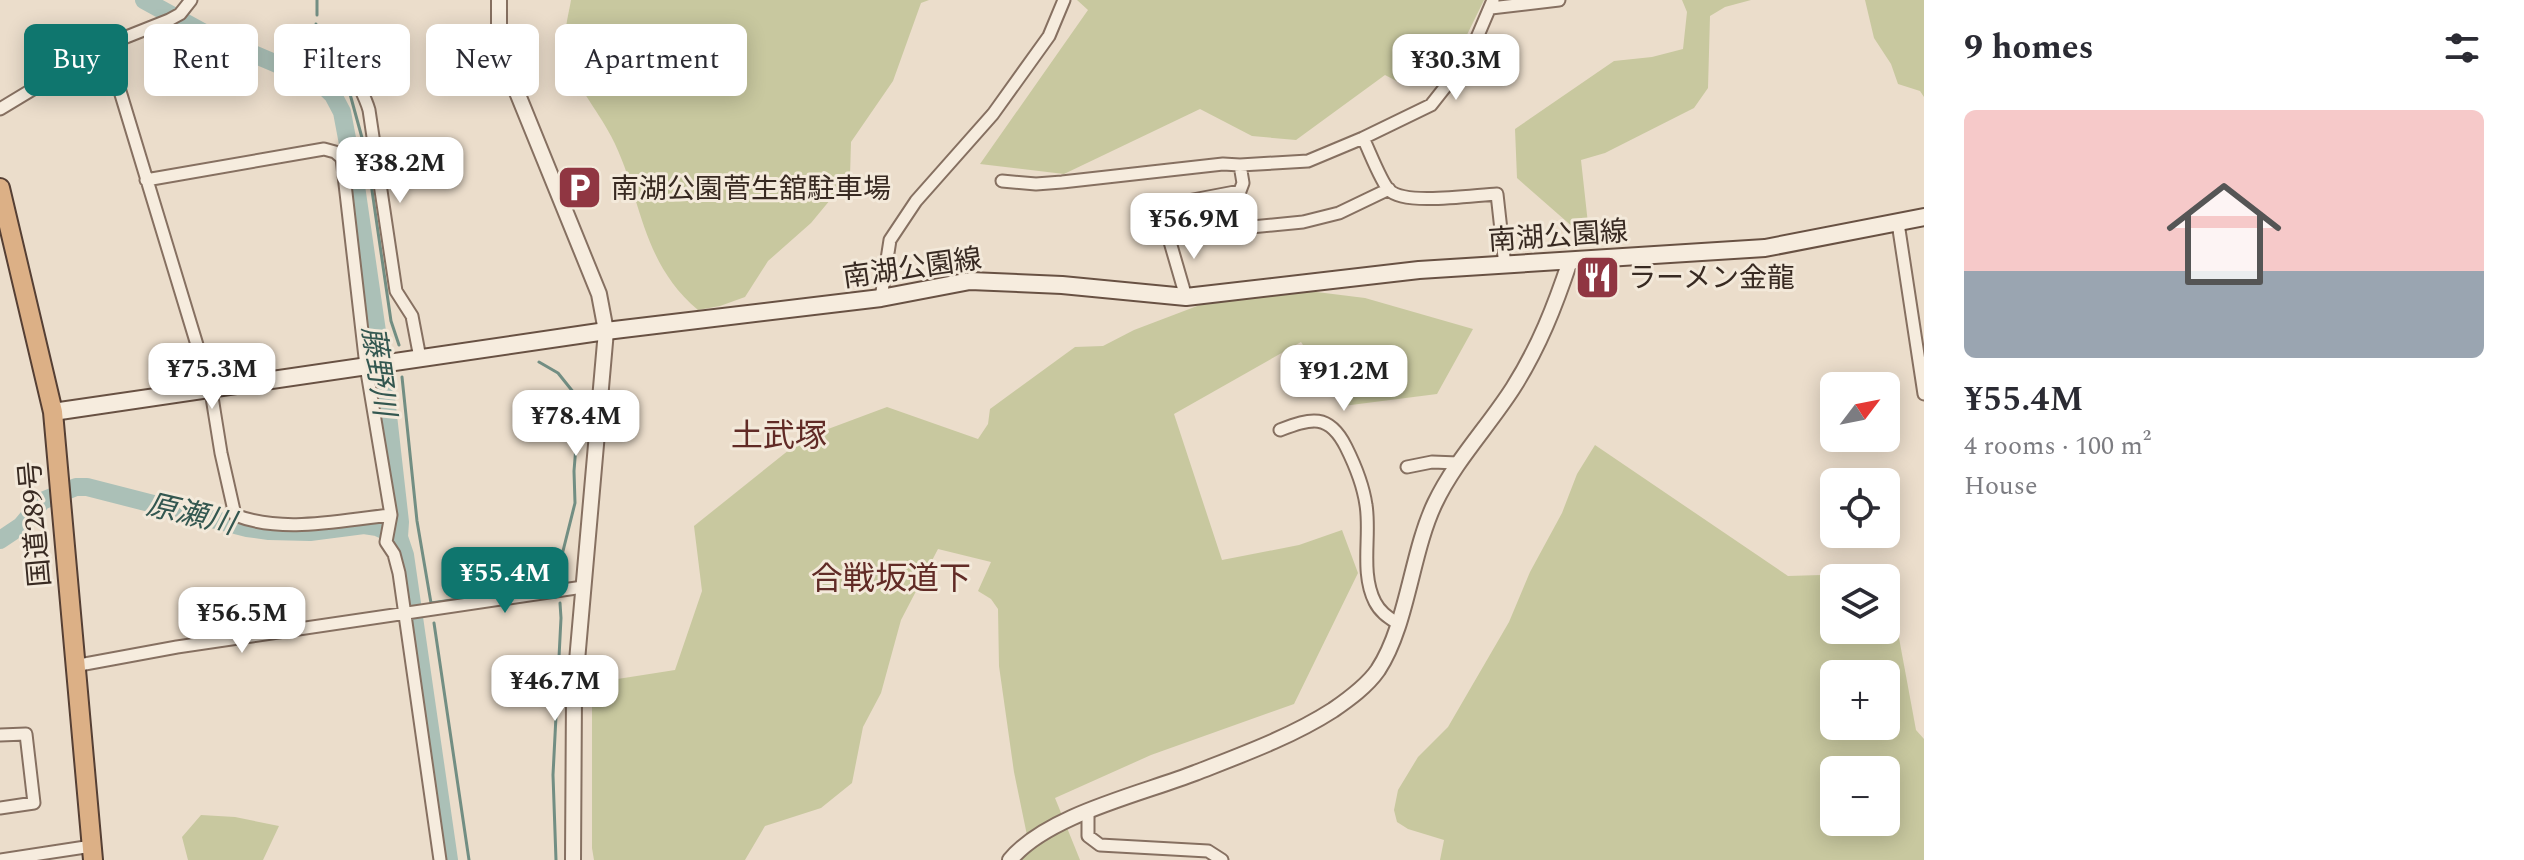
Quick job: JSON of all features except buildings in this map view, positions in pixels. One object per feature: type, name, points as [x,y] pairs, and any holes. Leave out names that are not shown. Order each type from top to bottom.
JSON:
[{"type":"highway","name":"国道289号","points":[[0,188],[53,412],[92,853]]},
{"type":"main road","name":"南湖公園線","points":[[53,412],[606,331],[881,298],[970,281],[1062,285],[1186,297],[1419,270],[1765,248],[1924,217]]},
{"type":"street","points":[[128,36],[174,17],[191,0]]},
{"type":"street","points":[[499,0],[499,30],[510,75],[599,294],[606,331],[574,695],[573,860]]},
{"type":"street","points":[[881,298],[881,282],[890,240],[916,201],[993,114],[1049,36],[1064,0]]},
{"type":"street","points":[[1002,181],[1049,183],[1223,164],[1308,161],[1431,105],[1461,67],[1492,4],[1559,0]]},
{"type":"street","points":[[0,109],[24,95]]},
{"type":"street","points":[[121,96],[211,391],[235,515],[254,523],[279,525],[389,527]]},
{"type":"street","points":[[364,96],[369,110],[396,291],[412,316],[420,358]]},
{"type":"street","points":[[1363,138],[1389,189],[1399,195],[1413,198],[1497,194],[1505,266]]},
{"type":"street","points":[[146,180],[324,149],[342,158],[366,366],[389,527],[388,546],[394,554],[405,612],[440,860]]},
{"type":"street","points":[[1186,297],[1168,235],[1167,209],[1177,203],[1240,191],[1243,183],[1240,165]]},
{"type":"street","points":[[1168,235],[1303,222],[1339,213],[1389,189]]},
{"type":"street","points":[[1898,223],[1924,394]]},
{"type":"street","points":[[1010,860],[1018,850],[1070,818],[1195,773],[1301,728],[1333,710],[1365,685],[1377,671],[1390,644],[1435,504],[1458,463],[1535,353],[1553,315],[1570,261]]},
{"type":"street","points":[[1280,430],[1314,420],[1330,424],[1342,439],[1362,484],[1367,507],[1368,576],[1372,594],[1383,613],[1397,623]]},
{"type":"street","points":[[1407,467],[1432,462],[1458,463]]},
{"type":"street","points":[[74,666],[177,647],[583,587]]},
{"type":"street","points":[[0,735],[26,734],[34,803],[0,808]]},
{"type":"street","points":[[1088,810],[1088,836],[1100,845],[1208,851],[1222,860]]},
{"type":"street","points":[[0,860],[92,853]]},
{"type":"green space","points":[[571,0],[929,0],[921,3],[893,81],[851,142],[850,176],[811,223],[768,261],[745,297],[698,310],[679,291],[653,249],[622,159],[587,96],[747,96],[747,24],[567,24]]},
{"type":"green space","points":[[1077,0],[1484,0],[1461,47],[1430,74],[1406,86],[1385,75],[1296,140],[1252,136],[1200,109],[1064,174],[980,164],[1088,10]]},
{"type":"green space","points":[[1682,0],[1751,0],[1725,7],[1710,16],[1708,88],[1694,108],[1605,153],[1581,160],[1590,242],[1517,178],[1515,129],[1614,61],[1652,57],[1683,49],[1687,12]]},
{"type":"green space","points":[[1865,0],[1924,0],[1924,97],[1920,91],[1898,84],[1891,64],[1874,38]]},
{"type":"green space","points":[[1268,286],[1365,298],[1473,329],[1437,394],[1343,406],[1301,342],[1174,414],[1222,560],[1299,545],[1342,530],[1358,573],[1294,704],[1151,755],[1055,798],[1080,860],[1021,860],[1029,845],[1014,772],[999,666],[998,609],[991,599],[978,591],[991,562],[938,549],[901,620],[881,693],[863,727],[852,783],[821,808],[765,826],[745,860],[594,860],[592,683],[675,670],[702,591],[694,526],[804,438],[887,407],[978,439],[988,424],[990,409],[1075,347],[1103,346],[1134,330],[1234,292]]},
{"type":"green space","points":[[1595,445],[1788,576],[1820,575],[1820,644],[1900,643],[1916,730],[1924,739],[1924,860],[1440,860],[1444,840],[1408,829],[1397,822],[1394,810],[1398,790],[1418,757],[1448,727],[1509,622],[1530,572],[1562,513],[1577,474]]},
{"type":"green space","points":[[201,815],[235,817],[279,826],[263,860],[188,860],[182,837]]},
{"type":"waterway","name":"藤野川","points":[[144,0],[206,34],[277,64],[311,74],[333,95],[342,112],[384,380],[400,522],[399,537],[405,555],[449,860]]},
{"type":"waterway","points":[[317,0],[317,15]]},
{"type":"waterway","points":[[351,96],[367,156],[391,321],[399,345]]},
{"type":"waterway","points":[[431,603],[558,581],[575,503],[579,408],[574,393],[558,373],[539,362]]},
{"type":"waterway","points":[[402,377],[417,521],[431,603]]},
{"type":"waterway","name":"原瀬川","points":[[0,540],[21,526],[42,501],[76,487],[87,487],[247,528],[310,532],[364,525],[399,537]]},
{"type":"waterway","points":[[556,860],[553,775],[560,603]]},
{"type":"waterway","points":[[434,623],[469,860]]},
{"type":"place","name":"南湖公園菅生舘駐車場","points":[[580,188]]},
{"type":"place","name":"ラーメン金龍","points":[[1597,277]]},
{"type":"district","name":"土武塚","points":[[779,435]]},
{"type":"district","name":"合戦坂道下","points":[[891,578]]}]
